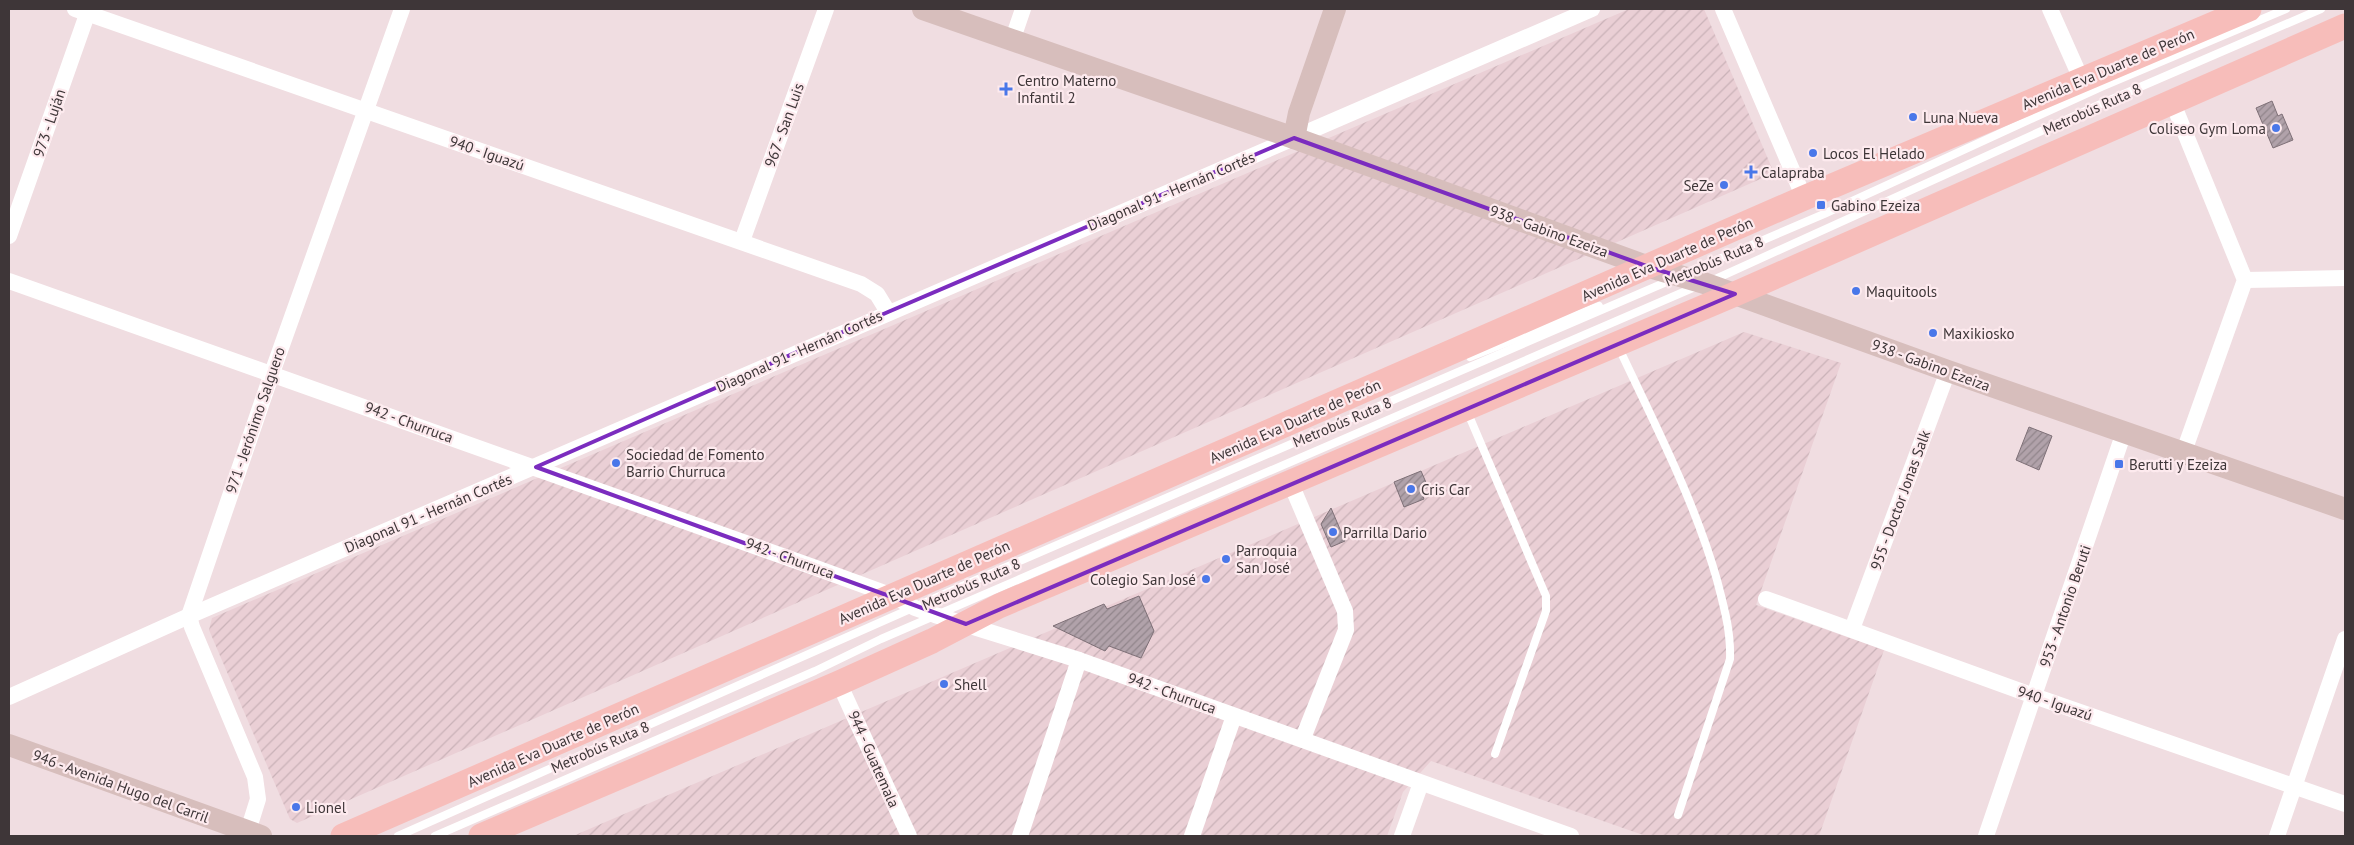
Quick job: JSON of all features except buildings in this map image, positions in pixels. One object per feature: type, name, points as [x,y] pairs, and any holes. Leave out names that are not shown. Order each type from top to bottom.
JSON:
[{"type":"main road","name":"Avenida Eva Duarte de Perón","points":[[344,836],[1351,397],[1648,279],[1804,198],[2249,9]]},
{"type":"main road","points":[[481,836],[839,683],[966,624],[999,606],[1736,294],[2345,26]]},
{"type":"street","name":"971 - Jerónimo Salguero","points":[[189,616],[272,373],[402,9]]},
{"type":"street","name":"967 - San Luis","points":[[742,241],[826,9]]},
{"type":"street","name":"938 - Gabino Ezeiza","points":[[923,9],[1294,138],[1648,279],[1678,277],[1704,283],[2183,454],[2345,509]]},
{"type":"street","points":[[1012,41],[1023,9]]},
{"type":"street","points":[[1294,138],[1299,112],[1335,9]]},
{"type":"street","name":"Diagonal 91 - Hernán Cortés","points":[[9,698],[189,616],[1592,9]]},
{"type":"street","points":[[1723,9],[1804,198]]},
{"type":"street","points":[[2050,9],[2082,81]]},
{"type":"street","name":"940 - Iguazú","points":[[84,10],[365,111],[742,241],[870,288],[877,294],[888,312]]},
{"type":"street","name":"973 - Luján","points":[[9,236],[84,10]]},
{"type":"street","points":[[2172,101],[2246,280],[2183,454]]},
{"type":"street","points":[[2246,280],[2345,278]]},
{"type":"street","name":"942 - Churruca","points":[[9,281],[536,467],[893,596],[935,616],[1079,660],[1234,716],[1303,738],[1421,783],[1571,836]]},
{"type":"street","name":"955 - Doctor Jonas Salk","points":[[1852,629],[1948,371]]},
{"type":"street","name":"953 - Antonio Beruti","points":[[1986,836],[2124,432]]},
{"type":"street","points":[[1291,484],[1345,611],[1347,621],[1346,630],[1303,738]]},
{"type":"street","name":"940 - Iguazú","points":[[1766,599],[2034,696],[2345,804]]},
{"type":"street","points":[[189,616],[255,777],[258,799],[255,834]]},
{"type":"street","points":[[2277,836],[2345,639]]},
{"type":"street","points":[[1020,836],[1079,660]]},
{"type":"street","name":"944 - Guatemala","points":[[839,683],[909,836]]},
{"type":"street","points":[[1192,836],[1234,716]]},
{"type":"street","name":"946 - Avenida Hugo del Carril","points":[[9,745],[255,834]]},
{"type":"street","points":[[1402,836],[1421,783]]},
{"type":"lane","name":"Metrobús Ruta 8","points":[[1678,277],[1824,214],[2101,88],[2286,9]]},
{"type":"lane","name":"Metrobús Ruta 8","points":[[435,836],[1594,329],[1739,270],[2103,103],[2321,9]]},
{"type":"lane","name":"Metrobús Ruta 8","points":[[398,836],[915,608],[1648,279]]},
{"type":"lane","points":[[1459,360],[1573,315],[1648,279]]},
{"type":"lane","points":[[1618,344],[1692,504],[1706,542],[1728,620],[1731,642],[1730,659],[1678,815]]},
{"type":"lane","points":[[1351,397],[1441,366]]},
{"type":"lane","points":[[1466,409],[1546,596],[1546,611],[1495,754]]},
{"type":"highlighted area","points":[[1294,138],[1649,267],[1735,294],[966,624],[536,467],[888,312]]},
{"type":"shaded area","points":[[1629,9],[1704,9],[1774,173],[297,823],[290,819],[209,630],[212,618]]},
{"type":"shaded area","points":[[1744,332],[1841,363],[1756,605],[1884,650],[1819,836],[1646,836],[1431,761],[1403,792],[1387,836],[573,836]]},
{"type":"place","name":"Centro Materno Infantil 2","points":[[1006,89]]},
{"type":"place","name":"Luna Nueva","points":[[1913,117]]},
{"type":"place","name":"Coliseo Gym Loma","points":[[2276,128]]},
{"type":"place","name":"Locos El Helado","points":[[1813,153]]},
{"type":"place","name":"Calapraba","points":[[1751,172]]},
{"type":"place","name":"SeZe","points":[[1724,185]]},
{"type":"place","name":"Gabino Ezeiza","points":[[1821,205]]},
{"type":"place","name":"Maquitools","points":[[1856,291]]},
{"type":"place","name":"Maxikiosko","points":[[1933,333]]},
{"type":"place","name":"Sociedad de Fomento Barrio Churruca","points":[[616,463]]},
{"type":"place","name":"Berutti y Ezeiza","points":[[2119,464]]},
{"type":"place","name":"Cris Car","points":[[1411,489]]},
{"type":"place","name":"Parrilla Dario","points":[[1333,532]]},
{"type":"place","name":"Parroquia San José","points":[[1226,559]]},
{"type":"place","name":"Colegio San José","points":[[1206,579]]},
{"type":"place","name":"Shell","points":[[944,684]]},
{"type":"place","name":"Lionel","points":[[296,807]]}]
